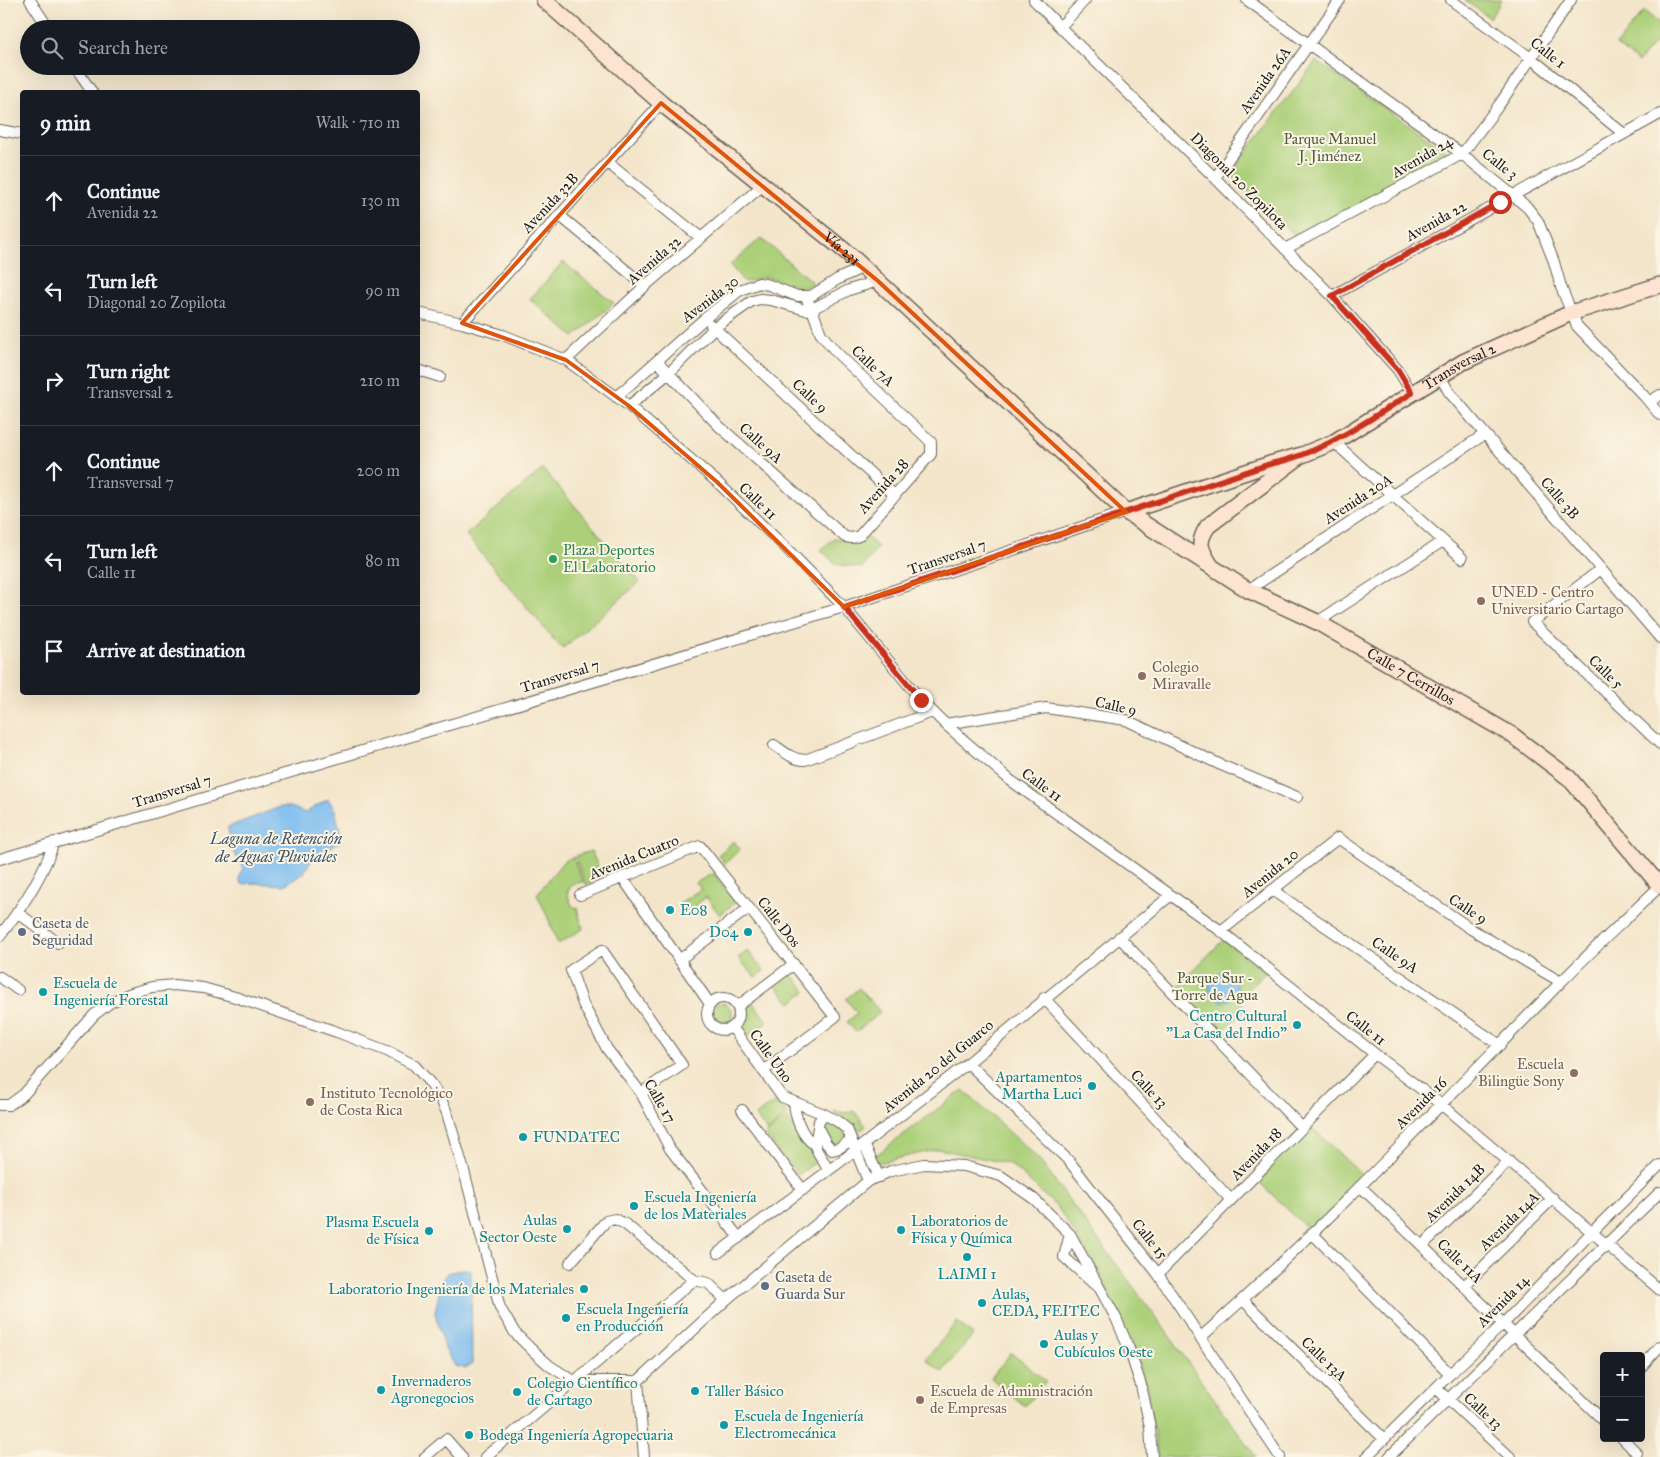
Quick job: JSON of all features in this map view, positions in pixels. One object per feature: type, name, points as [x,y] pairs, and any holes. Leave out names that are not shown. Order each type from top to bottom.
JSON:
[{"type":"main road","name":"Vía 231","points":[[544,0],[661,103],[864,267],[1126,512]]},
{"type":"main road","name":"Transversal 2","points":[[1126,512],[1302,455],[1334,442],[1463,362],[1571,312],[1660,286]]},
{"type":"main road","points":[[1212,567],[1203,553],[1200,544],[1202,534],[1208,526],[1302,455]]},
{"type":"main road","name":"Calle 7 Cerrillos","points":[[1126,512],[1248,590],[1317,622],[1512,735],[1569,778],[1660,886]]},
{"type":"street","points":[[30,0],[43,20]]},
{"type":"street","name":"Diagonal 20 Zopilota","points":[[1034,0],[1332,296],[1398,370],[1412,393]]},
{"type":"street","points":[[1060,27],[1085,0]]},
{"type":"street","name":"Calle 3","points":[[1247,0],[1462,154],[1514,194],[1527,207],[1538,221],[1577,326],[1660,415]]},
{"type":"street","name":"Avenida 26A","points":[[1215,178],[1340,0]]},
{"type":"street","name":"Calle 1","points":[[1451,0],[1531,58],[1624,134]]},
{"type":"street","name":"Avenida 24","points":[[1285,249],[1462,154],[1500,105],[1571,0]]},
{"type":"street","points":[[80,75],[91,90]]},
{"type":"street","name":"Avenida 32B","points":[[462,323],[661,103]]},
{"type":"street","name":"Avenida 22","points":[[1332,296],[1660,114]]},
{"type":"street","points":[[0,130],[20,134]]},
{"type":"street","points":[[608,163],[701,238]]},
{"type":"street","name":"Avenida 32","points":[[566,360],[645,286],[763,185]]},
{"type":"street","points":[[559,215],[645,286]]},
{"type":"street","points":[[805,296],[811,296],[838,279],[864,267]]},
{"type":"street","points":[[812,309],[849,290],[878,280]]},
{"type":"street","name":"Avenida 30","points":[[616,397],[704,319],[740,290],[759,283],[797,296],[805,296]]},
{"type":"street","name":"Calle 7A","points":[[805,296],[821,334],[832,347],[932,442],[932,449]]},
{"type":"street","name":"Avenida 30","points":[[629,406],[669,373],[714,328],[746,305],[760,299],[806,310],[812,309]]},
{"type":"street","name":"Calle 11","points":[[420,313],[503,335],[566,360],[629,406],[717,482],[844,607],[932,712],[1010,780],[1221,931],[1442,1105],[1554,1198],[1660,1290]]},
{"type":"street","name":"Calle 9","points":[[704,319],[895,496]]},
{"type":"street","name":"Calle 9A","points":[[657,361],[719,426],[845,537],[852,538]]},
{"type":"street","points":[[420,371],[440,376]]},
{"type":"street","name":"Calle 3B","points":[[1440,376],[1449,392],[1660,637]]},
{"type":"street","points":[[1649,402],[1660,395]]},
{"type":"street","name":"Avenida 20A","points":[[1248,590],[1485,434]]},
{"type":"street","points":[[1334,442],[1462,558]]},
{"type":"street","name":"Avenida 28","points":[[852,538],[859,536],[895,496],[931,454],[932,449]]},
{"type":"street","name":"Transversal 7","points":[[0,859],[844,607],[1126,512]]},
{"type":"street","points":[[1317,622],[1442,541]]},
{"type":"street","name":"Calle 5","points":[[1601,569],[1532,622],[1660,744]]},
{"type":"street","name":"Calle 9","points":[[945,724],[1046,708],[1126,720],[1221,765],[1297,798]]},
{"type":"street","points":[[774,745],[789,755],[805,760],[932,712]]},
{"type":"street","name":"Calle 9","points":[[1338,838],[1471,929],[1561,982]]},
{"type":"street","name":"Avenida 20","points":[[1221,931],[1338,838]]},
{"type":"street","points":[[0,936],[49,859],[54,842]]},
{"type":"street","name":"Avenida Cuatro","points":[[580,895],[700,846]]},
{"type":"street","name":"Calle Dos","points":[[700,846],[835,1016],[763,1071]]},
{"type":"street","points":[[622,877],[710,1004]]},
{"type":"street","name":"Avenida 16","points":[[1200,1338],[1243,1300],[1360,1186],[1442,1105],[1561,982],[1660,886]]},
{"type":"street","name":"Calle 9A","points":[[1272,890],[1500,1044]]},
{"type":"street","name":"Avenida 20 del Guarco","points":[[718,1253],[855,1151],[968,1063],[1044,998],[1170,896]]},
{"type":"street","points":[[679,960],[749,908]]},
{"type":"street","points":[[17,912],[58,944]]},
{"type":"street","points":[[1119,937],[1302,1128]]},
{"type":"street","name":"Calle 17","points":[[641,1093],[682,1064],[602,950],[571,970],[583,1004],[607,1049],[641,1093],[670,1149],[739,1238]]},
{"type":"street","points":[[738,1006],[794,964]]},
{"type":"street","points":[[0,977],[18,990]]},
{"type":"street","points":[[0,1105],[9,1105],[24,1094],[94,1015],[111,1002],[152,987],[174,985],[203,988],[236,997],[387,1051],[414,1065],[440,1097],[447,1113],[464,1171],[500,1308],[516,1333],[533,1351],[550,1366],[574,1381],[638,1381],[726,1300],[868,1181],[891,1171],[924,1164],[964,1166],[1001,1176],[1034,1199],[1070,1234],[1101,1289],[1128,1346],[1141,1385],[1150,1427],[1152,1457]]},
{"type":"street","points":[[728,998],[738,1006],[738,1021],[732,1027],[722,1030],[713,1026],[708,1018],[707,1013],[710,1004],[715,1000],[728,998]]},
{"type":"street","name":"Calle 13","points":[[1044,998],[1231,1200]]},
{"type":"street","name":"Calle Uno","points":[[732,1027],[782,1097],[826,1114],[846,1129],[868,1181]]},
{"type":"street","name":"Avenida 18","points":[[1158,1274],[1375,1054]]},
{"type":"street","name":"Calle 15","points":[[968,1063],[1068,1161],[1158,1274],[1280,1457]]},
{"type":"street","points":[[794,1102],[795,1114],[801,1129],[825,1161],[828,1171]]},
{"type":"street","points":[[742,1110],[803,1190]]},
{"type":"street","points":[[814,1145],[819,1121],[826,1114]]},
{"type":"street","points":[[818,1128],[832,1150],[851,1140]]},
{"type":"street","points":[[864,1144],[879,1177]]},
{"type":"street","name":"Avenida 14B","points":[[1422,1246],[1509,1161]]},
{"type":"street","name":"Avenida 14","points":[[1366,1457],[1503,1324],[1591,1232],[1660,1165]]},
{"type":"street","name":"Calle 11A","points":[[1360,1186],[1514,1335],[1600,1413]]},
{"type":"street","points":[[1389,1457],[1660,1192]]},
{"type":"street","name":"Avenida 14A","points":[[1464,1286],[1554,1198]]},
{"type":"street","points":[[570,1263],[606,1221],[615,1219],[625,1224],[694,1280],[708,1283],[726,1300]]},
{"type":"street","points":[[1312,1233],[1450,1374]]},
{"type":"street","points":[[1070,1234],[1064,1257],[1101,1289]]},
{"type":"street","points":[[485,1457],[694,1280]]},
{"type":"street","name":"Calle 13A","points":[[1243,1300],[1384,1439]]},
{"type":"street","points":[[1645,1363],[1660,1346]]},
{"type":"street","points":[[638,1381],[644,1457]]},
{"type":"street","name":"Calle 13","points":[[1436,1388],[1510,1457]]},
{"type":"street","points":[[425,1457],[446,1439],[462,1457]]},
{"type":"street","points":[[1626,1442],[1637,1453]]},
{"type":"highlighted area","points":[[661,103],[878,281],[1126,512],[844,607],[717,482],[629,406],[566,360],[462,323]]},
{"type":"green space","points":[[1464,0],[1502,0],[1490,18]]},
{"type":"green space","points":[[1644,11],[1660,24],[1660,37],[1638,62],[1616,45]]},
{"type":"green space","name":"Parque Manuel J. Jiménez","points":[[1316,61],[1453,155],[1297,237],[1230,174]]},
{"type":"green space","points":[[761,238],[814,284],[801,288],[766,277],[744,282],[730,265]]},
{"type":"green space","points":[[563,262],[614,303],[574,337],[530,299]]},
{"type":"green space","name":"Plaza Deportes El Laboratorio","points":[[543,469],[640,582],[562,649],[466,535]]},
{"type":"green space","points":[[864,534],[878,547],[862,568],[836,564],[821,550],[834,538],[852,541]]},
{"type":"green space","points":[[734,841],[740,849],[725,864],[718,855]]},
{"type":"green space","points":[[591,851],[603,877],[586,885],[575,856]]},
{"type":"green space","points":[[573,857],[583,882],[572,884],[567,893],[572,906],[577,908],[583,929],[558,944],[537,894],[563,862]]},
{"type":"green space","points":[[713,873],[736,902],[720,915],[706,897],[696,905],[698,908],[689,916],[680,903],[701,889],[696,883]]},
{"type":"green space","name":"Parque Sur - Torre de Agua","points":[[1223,940],[1268,973],[1263,974],[1237,1000],[1247,1009],[1221,1032],[1177,987]]},
{"type":"green space","points":[[748,951],[764,971],[756,978],[738,958]]},
{"type":"green space","points":[[790,972],[806,991],[791,1003],[774,984]]},
{"type":"green space","points":[[859,988],[880,1012],[856,1032],[847,1022],[857,1013],[846,999]]},
{"type":"green space","points":[[751,1001],[768,1022],[748,1036],[735,1025],[742,1009]]},
{"type":"green space","points":[[721,1003],[729,1006],[732,1014],[729,1022],[721,1025],[713,1022],[710,1014],[713,1006]]},
{"type":"green space","points":[[963,1090],[1037,1157],[1256,1457],[1158,1457],[1146,1382],[1099,1271],[1058,1208],[1010,1164],[939,1149],[878,1163],[867,1162]]},
{"type":"green space","points":[[775,1102],[788,1114],[768,1132],[755,1116]]},
{"type":"green space","points":[[834,1111],[847,1113],[854,1111],[866,1126],[861,1130],[854,1128],[835,1114]]},
{"type":"green space","points":[[787,1118],[817,1161],[798,1175],[765,1135]]},
{"type":"green space","points":[[825,1121],[843,1130],[847,1140],[832,1147],[822,1124]]},
{"type":"green space","points":[[1307,1123],[1366,1179],[1312,1233],[1254,1177]]},
{"type":"green space","points":[[957,1322],[973,1335],[942,1372],[926,1359]]},
{"type":"green space","points":[[1011,1353],[1046,1381],[1025,1406],[991,1378]]},
{"type":"water","name":"Laguna de Retención de Aguas Pluviales","points":[[328,799],[335,810],[342,840],[313,858],[303,874],[284,885],[242,884],[239,879],[243,867],[230,847],[228,827],[280,807],[291,807],[305,813]]},
{"type":"water","points":[[1223,973],[1233,977],[1237,987],[1233,997],[1223,1001],[1213,997],[1209,987],[1213,977]]},
{"type":"water","points":[[462,1269],[471,1271],[472,1364],[465,1368],[455,1366],[445,1349],[435,1313],[441,1282],[448,1273]]},
{"type":"place","name":"Plaza Deportes El Laboratorio","points":[[553,559]]},
{"type":"place","name":"UNED - Centro Universitario Cartago","points":[[1481,601]]},
{"type":"place","name":"Colegio Miravalle","points":[[1142,676]]},
{"type":"place","name":"E08","points":[[670,910]]},
{"type":"place","name":"Caseta de Seguridad","points":[[22,932]]},
{"type":"place","name":"D04","points":[[748,932]]},
{"type":"place","name":"Escuela de Ingeniería Forestal","points":[[43,992]]},
{"type":"place","name":"Centro Cultural \"La Casa del Indio\"","points":[[1297,1025]]},
{"type":"place","name":"Escuela Bilingüe Sony","points":[[1574,1073]]},
{"type":"place","name":"Apartamentos Martha Luci","points":[[1092,1086]]},
{"type":"place","name":"Instituto Tecnológico de Costa Rica","points":[[310,1102]]},
{"type":"place","name":"FUNDATEC","points":[[523,1137]]},
{"type":"place","name":"Escuela Ingeniería de los Materiales","points":[[634,1206]]},
{"type":"place","name":"Aulas Sector Oeste","points":[[567,1229]]},
{"type":"place","name":"Laboratorios de Física y Química","points":[[901,1230]]},
{"type":"place","name":"Plasma Escuela de Física","points":[[429,1231]]},
{"type":"place","name":"LAIMI 1","points":[[967,1257]]},
{"type":"place","name":"Caseta de Guarda Sur","points":[[765,1286]]},
{"type":"place","name":"Laboratorio Ingeniería de los Materiales","points":[[584,1289]]},
{"type":"place","name":"Aulas, CEDA, FEITEC","points":[[982,1303]]},
{"type":"place","name":"Escuela Ingeniería en Producción","points":[[566,1318]]},
{"type":"place","name":"Aulas y Cubículos Oeste","points":[[1044,1344]]},
{"type":"place","name":"Invernaderos Agronegocios","points":[[381,1390]]},
{"type":"place","name":"Taller Básico","points":[[695,1391]]},
{"type":"place","name":"Colegio Científico de Cartago","points":[[517,1392]]},
{"type":"place","name":"Escuela de Administración de Empresas","points":[[920,1400]]},
{"type":"place","name":"Escuela de Ingeniería Electromecánica","points":[[724,1425]]},
{"type":"place","name":"Bodega Ingeniería Agropecuaria","points":[[469,1435]]},
{"type":"route","points":[[921,700],[844,607],[1270,464],[1302,455],[1334,442],[1412,393],[1398,370],[1332,296],[1500,202]]}]
